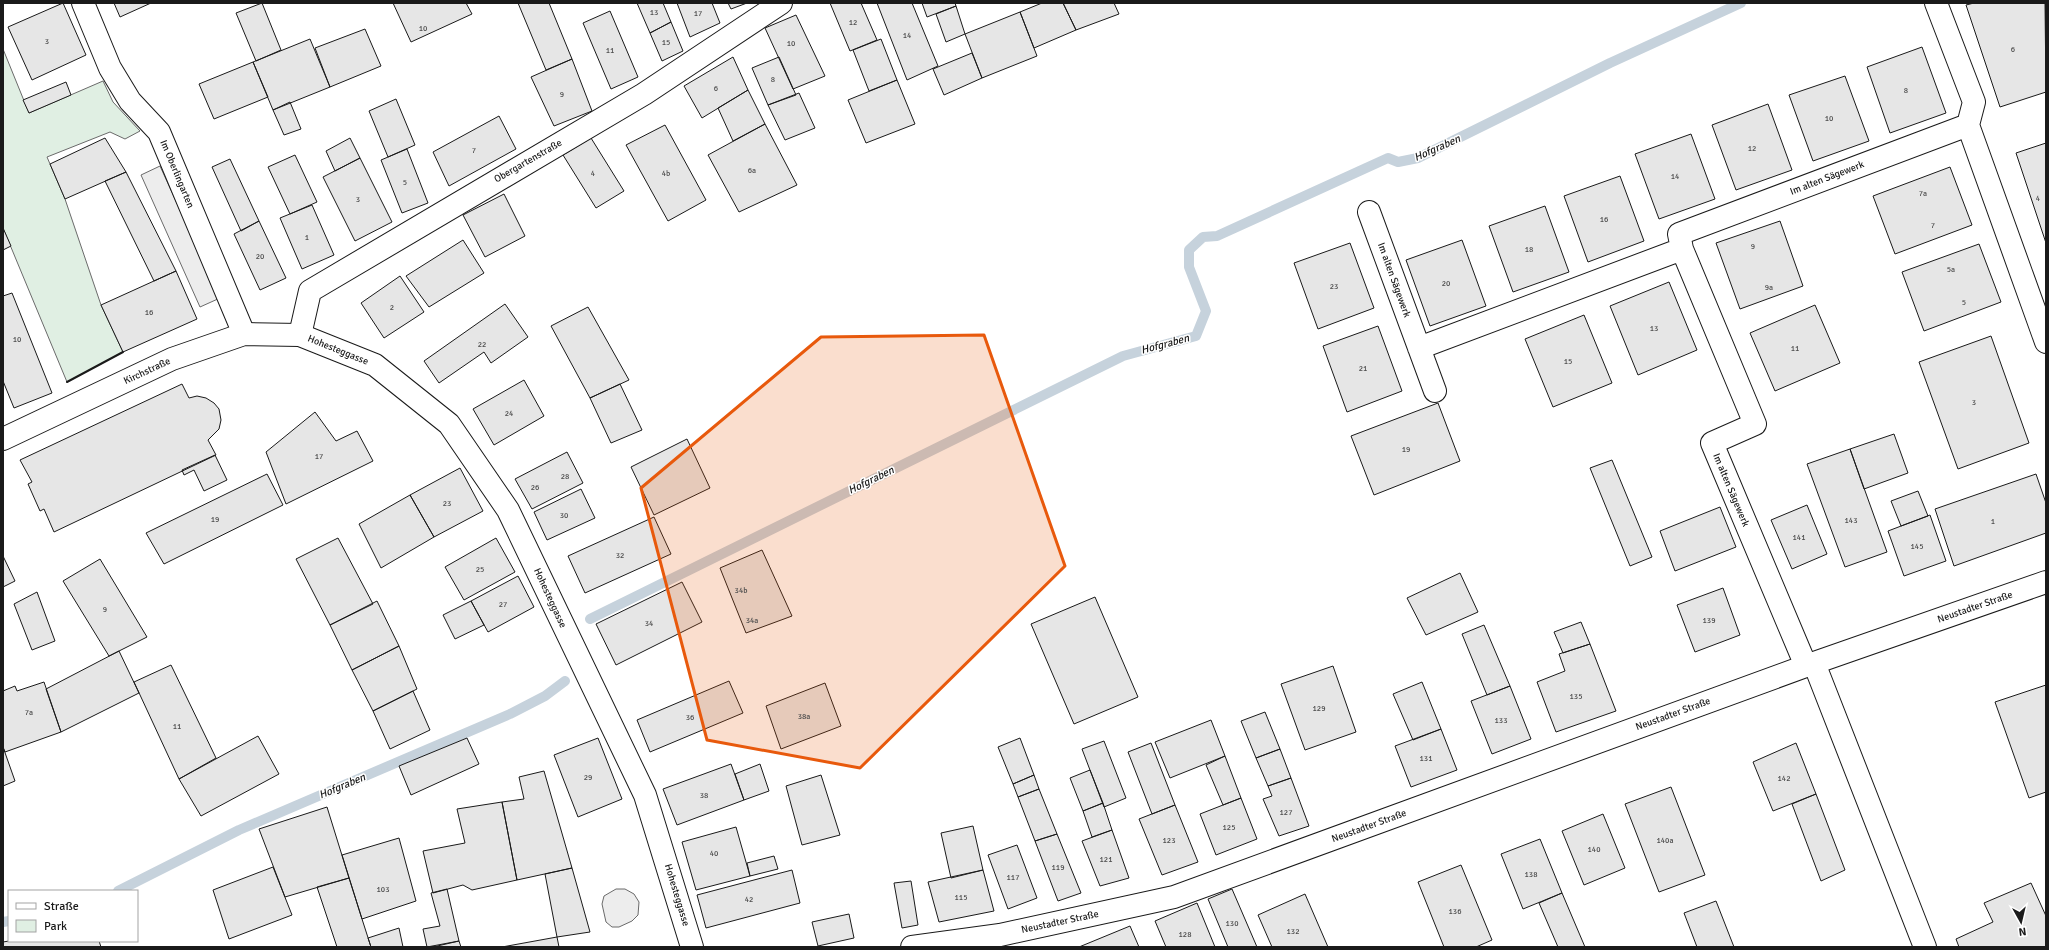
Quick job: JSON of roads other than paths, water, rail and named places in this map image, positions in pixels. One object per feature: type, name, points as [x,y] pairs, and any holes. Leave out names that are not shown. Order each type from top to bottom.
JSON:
[{"type":"street","name":"Im Oberlingarten","points":[[83,3],[110,68],[130,101],[159,132],[244,334]]},
{"type":"street","name":"Obergartenstraße","points":[[300,335],[310,291],[644,94],[781,3]]},
{"type":"street","points":[[1936,3],[1974,102],[1968,125],[2046,342]]},
{"type":"street","name":"Im alten Sägewerk","points":[[1810,665],[1712,443],[1755,424],[1682,249],[1679,234],[1968,125]]},
{"type":"street","name":"Im alten Sägewerk","points":[[1369,212],[1435,390]]},
{"type":"street","points":[[1419,348],[1682,249]]},
{"type":"street","name":"Kirchstraße","points":[[3,439],[172,359],[244,334],[300,335]]},
{"type":"street","name":"Hohesteggasse","points":[[300,335],[375,365],[449,424],[508,510],[645,795],[692,947]]},
{"type":"street","name":"Neustadter Straße","points":[[912,947],[1000,935],[1174,897],[1810,665],[2046,582]]},
{"type":"street","points":[[1810,665],[1925,947]]},
{"type":"waterway","name":"Hofgraben","points":[[590,619],[1123,356],[1196,336],[1206,311],[1189,267],[1189,250],[1203,237],[1217,236],[1388,158],[1398,162],[1418,158],[1610,63],[1741,3]]},
{"type":"waterway","name":"Hofgraben","points":[[120,890],[239,830],[510,714],[545,696],[565,681]]},
{"type":"waterway","name":"Hofgraben","points":[[3,922],[8,921]]}]
